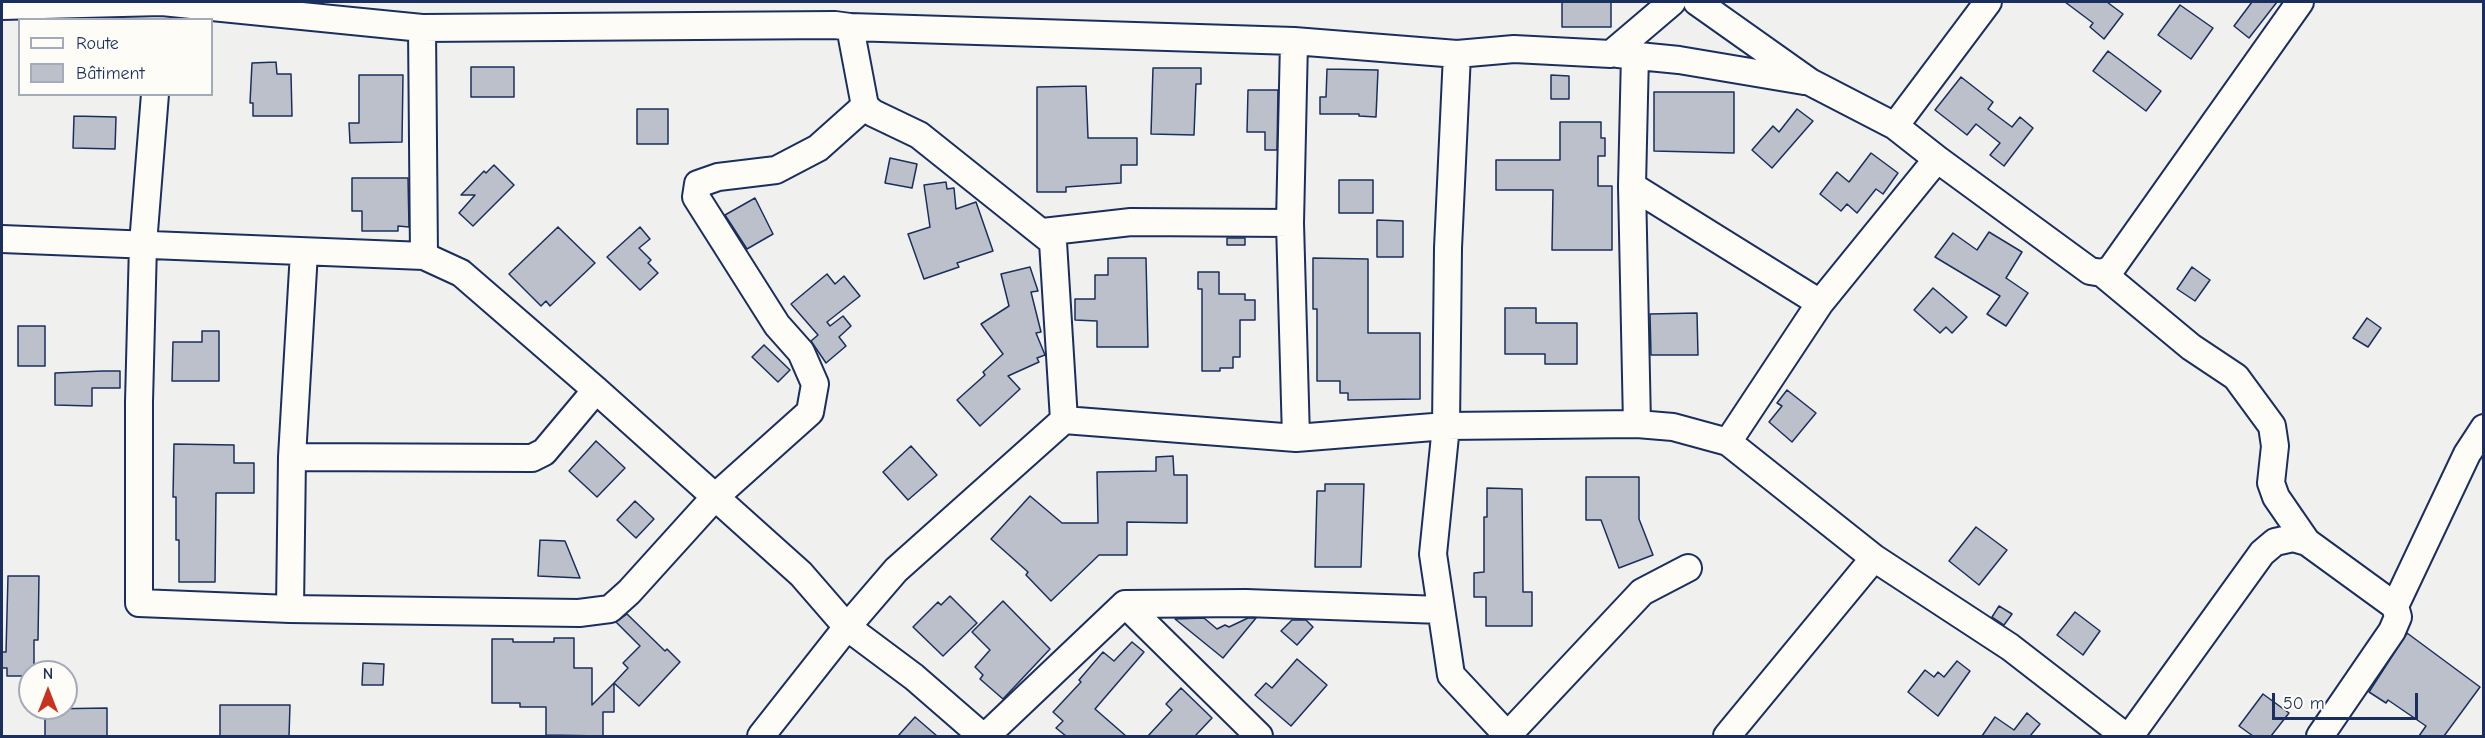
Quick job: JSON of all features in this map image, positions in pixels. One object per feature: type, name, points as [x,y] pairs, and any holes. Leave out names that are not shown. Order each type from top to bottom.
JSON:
[{"type":"street","points":[[2,6],[162,2],[422,28],[840,18],[1294,41],[1457,54],[1514,49],[1623,54],[1810,82]]},
{"type":"street","points":[[160,18],[162,2]]},
{"type":"street","points":[[1637,424],[1632,186],[1623,54],[1672,2]]},
{"type":"street","points":[[1697,2],[1810,82],[1895,126],[2090,271],[2102,273],[2191,347],[2236,377],[2272,426],[2275,436],[2271,483],[2276,497],[2307,542],[2395,606],[2398,617],[2392,631],[2320,736]]},
{"type":"street","points":[[1895,126],[1988,2]]},
{"type":"street","points":[[2102,273],[2111,269],[2300,2]]},
{"type":"street","points":[[840,18],[865,106],[873,113],[919,135],[1053,242],[1065,420]]},
{"type":"street","points":[[422,28],[424,256]]},
{"type":"street","points":[[1294,41],[1290,223],[1296,438]]},
{"type":"street","points":[[1457,54],[1448,248],[1446,426],[1433,554],[1451,675],[1508,736],[1642,592],[1688,568]]},
{"type":"street","points":[[155,96],[143,244],[139,402],[139,603],[290,609],[579,613],[610,609],[629,592],[715,497],[810,412],[815,384],[801,352],[777,325],[696,197],[698,184],[718,177],[776,170],[818,148],[865,106]]},
{"type":"street","points":[[1728,442],[1820,303],[1937,159]]},
{"type":"street","points":[[1632,186],[1820,303]]},
{"type":"street","points":[[1042,232],[1131,222],[1290,223]]},
{"type":"street","points":[[2,239],[424,256],[460,273],[596,390],[801,574],[847,627],[914,677],[984,736],[1125,604],[1246,603],[1441,610]]},
{"type":"street","points":[[290,609],[292,457],[304,252]]},
{"type":"street","points":[[292,457],[532,458],[544,452],[596,390]]},
{"type":"street","points":[[761,736],[847,627],[896,570],[1065,420],[1296,438],[1446,426],[1637,424],[1673,427],[1728,442],[1874,558],[2010,647],[2125,736]]},
{"type":"street","points":[[2395,606],[2467,454],[2484,428]]},
{"type":"street","points":[[2130,736],[2262,554],[2275,542],[2293,538],[2307,542]]},
{"type":"street","points":[[1727,736],[1874,558]]},
{"type":"street","points":[[1125,604],[1259,736]]},
{"type":"building","points":[[1562,2],[1611,2],[1611,27],[1562,27]]},
{"type":"building","points":[[2065,2],[2107,2],[2123,14],[2104,39],[2090,27],[2093,23]]},
{"type":"building","points":[[2252,2],[2277,2],[2249,38],[2234,26]]},
{"type":"building","points":[[2180,5],[2213,28],[2191,59],[2158,35]]},
{"type":"building","points":[[2108,51],[2161,91],[2146,111],[2093,71]]},
{"type":"building","points":[[276,62],[277,74],[291,74],[292,116],[253,116],[253,103],[250,103],[252,63]]},
{"type":"building","points":[[471,67],[514,67],[514,97],[471,97]]},
{"type":"building","points":[[1153,68],[1201,68],[1201,84],[1196,84],[1194,135],[1151,134]]},
{"type":"building","points":[[1327,69],[1378,70],[1376,117],[1359,116],[1359,114],[1320,114],[1320,97],[1326,97]]},
{"type":"building","points":[[359,75],[403,75],[402,142],[350,143],[349,123],[359,123]]},
{"type":"building","points":[[1551,75],[1569,76],[1569,99],[1551,99]]},
{"type":"building","points":[[1961,77],[1993,102],[1988,109],[2012,127],[2020,117],[2033,128],[2004,166],[1990,155],[2000,143],[1976,124],[1967,135],[1935,110]]},
{"type":"building","points":[[1086,86],[1088,138],[1137,138],[1137,165],[1121,165],[1121,183],[1066,187],[1066,192],[1037,192],[1037,87]]},
{"type":"building","points":[[1248,90],[1278,90],[1277,150],[1265,150],[1265,132],[1247,132]]},
{"type":"building","points":[[1654,92],[1734,92],[1734,153],[1654,151]]},
{"type":"building","points":[[637,109],[668,109],[668,144],[637,144]]},
{"type":"building","points":[[1797,109],[1813,121],[1772,168],[1752,150],[1773,126],[1779,132]]},
{"type":"building","points":[[74,116],[116,117],[115,149],[73,148]]},
{"type":"building","points":[[1560,122],[1601,122],[1601,138],[1605,138],[1605,156],[1598,156],[1598,186],[1612,186],[1612,250],[1552,250],[1553,190],[1496,190],[1496,160],[1560,160]]},
{"type":"building","points":[[1871,153],[1898,173],[1883,194],[1876,189],[1857,213],[1847,204],[1841,211],[1820,194],[1837,172],[1849,182]]},
{"type":"building","points":[[890,158],[917,164],[912,188],[885,183]]},
{"type":"building","points":[[494,165],[514,185],[473,226],[459,213],[475,195],[461,195],[484,171],[486,173]]},
{"type":"building","points":[[352,178],[408,178],[409,227],[398,226],[398,231],[362,231],[362,211],[352,211]]},
{"type":"building","points":[[1339,180],[1373,180],[1373,213],[1339,213]]},
{"type":"building","points":[[946,182],[947,189],[954,188],[956,209],[976,202],[993,251],[957,263],[959,267],[924,279],[908,234],[930,227],[924,185]]},
{"type":"building","points":[[755,198],[773,234],[747,249],[725,215]]},
{"type":"building","points":[[1377,220],[1403,221],[1403,257],[1377,257]]},
{"type":"building","points":[[558,227],[595,263],[550,306],[546,301],[541,306],[509,274]]},
{"type":"building","points":[[640,227],[650,239],[639,248],[651,260],[648,263],[658,273],[640,290],[607,257]]},
{"type":"building","points":[[1989,232],[2022,252],[2006,278],[2028,293],[2006,326],[1987,314],[2000,296],[1935,257],[1953,233],[1977,250]]},
{"type":"building","points":[[1227,238],[1245,238],[1245,245],[1227,245]]},
{"type":"building","points":[[1108,258],[1146,258],[1148,347],[1097,347],[1097,321],[1075,320],[1075,299],[1095,299],[1095,275],[1108,275]]},
{"type":"building","points":[[1313,258],[1368,259],[1368,333],[1420,333],[1420,399],[1348,400],[1348,393],[1340,393],[1340,381],[1317,381],[1317,309],[1313,309]]},
{"type":"building","points":[[1030,267],[1038,291],[1031,292],[1041,332],[1036,333],[1045,355],[1037,358],[1039,362],[1008,376],[1020,389],[980,426],[957,400],[985,375],[983,372],[1003,354],[981,324],[1009,306],[1001,274]]},
{"type":"building","points":[[2192,267],[2210,280],[2195,301],[2177,289]]},
{"type":"building","points":[[1198,272],[1219,272],[1219,294],[1245,294],[1245,300],[1255,300],[1255,320],[1240,320],[1240,357],[1233,357],[1233,368],[1202,371],[1202,289],[1198,289]]},
{"type":"building","points":[[827,274],[835,284],[844,276],[860,296],[827,322],[830,326],[843,316],[851,326],[839,337],[846,346],[826,363],[811,341],[818,335],[791,304]]},
{"type":"building","points":[[1933,288],[1967,317],[1952,333],[1946,327],[1940,333],[1914,310]]},
{"type":"building","points":[[1505,308],[1536,308],[1536,323],[1577,323],[1577,364],[1545,364],[1545,354],[1505,354]]},
{"type":"building","points":[[1697,313],[1698,355],[1651,355],[1650,314]]},
{"type":"building","points":[[2367,318],[2381,328],[2368,347],[2353,338]]},
{"type":"building","points":[[18,326],[45,326],[45,366],[18,366]]},
{"type":"building","points":[[202,331],[219,331],[219,381],[172,381],[173,342],[202,342]]},
{"type":"building","points":[[764,345],[790,370],[778,382],[752,357]]},
{"type":"building","points":[[120,371],[120,388],[92,388],[92,406],[55,405],[55,373]]},
{"type":"building","points":[[1787,390],[1816,413],[1792,442],[1769,422],[1782,406],[1777,403]]},
{"type":"building","points":[[596,441],[625,468],[597,497],[569,471]]},
{"type":"building","points":[[174,444],[234,445],[234,463],[254,463],[254,493],[216,493],[215,582],[179,582],[176,497],[173,497]]},
{"type":"building","points":[[911,446],[937,475],[908,500],[883,472]]},
{"type":"building","points":[[1173,456],[1174,475],[1187,475],[1187,523],[1127,522],[1127,555],[1099,555],[1051,601],[1026,575],[1028,572],[991,539],[1030,496],[1062,523],[1098,523],[1097,472],[1156,471],[1156,457]]},
{"type":"building","points":[[1586,477],[1639,477],[1639,519],[1653,555],[1619,568],[1601,520],[1586,520]]},
{"type":"building","points":[[1325,484],[1364,484],[1361,567],[1315,567],[1317,491],[1325,491]]},
{"type":"building","points":[[1487,488],[1522,489],[1523,592],[1532,592],[1532,626],[1486,626],[1486,597],[1474,597],[1474,573],[1484,572],[1484,517],[1487,517]]},
{"type":"building","points":[[635,501],[654,519],[636,538],[617,520]]},
{"type":"building","points":[[1976,527],[2007,550],[1979,585],[1949,561]]},
{"type":"building","points":[[540,540],[565,541],[580,578],[538,576]]},
{"type":"building","points":[[8,576],[39,576],[38,640],[34,640],[34,660],[18,660],[18,676],[7,676],[7,668],[2,668],[2,652],[6,652]]},
{"type":"building","points":[[950,596],[977,623],[943,656],[913,627],[938,602],[941,605]]},
{"type":"building","points":[[1003,601],[1050,649],[1003,699],[980,679],[983,675],[975,667],[990,650],[972,632]]},
{"type":"building","points":[[1999,606],[2012,614],[2004,625],[1992,617]]},
{"type":"building","points":[[2075,612],[2100,631],[2083,655],[2057,635]]},
{"type":"building","points":[[627,614],[665,651],[667,649],[680,662],[639,706],[614,683],[628,668],[623,663],[640,646],[616,622]]},
{"type":"building","points":[[1204,618],[1217,629],[1225,625],[1229,627],[1248,618],[1256,618],[1223,658],[1175,619]]},
{"type":"building","points":[[1292,620],[1306,620],[1313,627],[1297,645],[1281,631]]},
{"type":"building","points":[[2407,633],[2480,687],[2444,736],[2419,736],[2426,726],[2388,700],[2386,703],[2369,692]]},
{"type":"building","points":[[554,638],[574,638],[574,668],[592,668],[592,705],[614,683],[614,712],[603,712],[603,736],[546,735],[546,707],[520,707],[520,703],[492,703],[492,639],[513,639],[513,642],[554,642]]},
{"type":"building","points":[[1132,642],[1144,652],[1095,709],[1126,736],[1066,736],[1056,728],[1063,721],[1053,712],[1081,682],[1079,680],[1103,652],[1114,661]]},
{"type":"building","points":[[1297,659],[1327,685],[1291,726],[1255,695],[1266,683],[1272,688]]},
{"type":"building","points":[[1957,661],[1970,671],[1938,716],[1908,692],[1925,670],[1934,677],[1938,672],[1944,677]]},
{"type":"building","points":[[363,663],[384,664],[383,685],[362,685]]},
{"type":"building","points":[[1181,688],[1212,718],[1195,736],[1148,736],[1172,710],[1166,704]]},
{"type":"building","points":[[2263,694],[2289,713],[2271,736],[2253,736],[2239,726]]},
{"type":"building","points":[[220,705],[290,705],[289,736],[220,736]]},
{"type":"building","points":[[78,708],[107,708],[107,736],[45,736],[45,720],[78,720]]},
{"type":"building","points":[[2027,713],[2040,724],[2030,736],[1982,736],[1995,717],[2014,730]]},
{"type":"building","points":[[915,717],[937,736],[898,736]]}]
